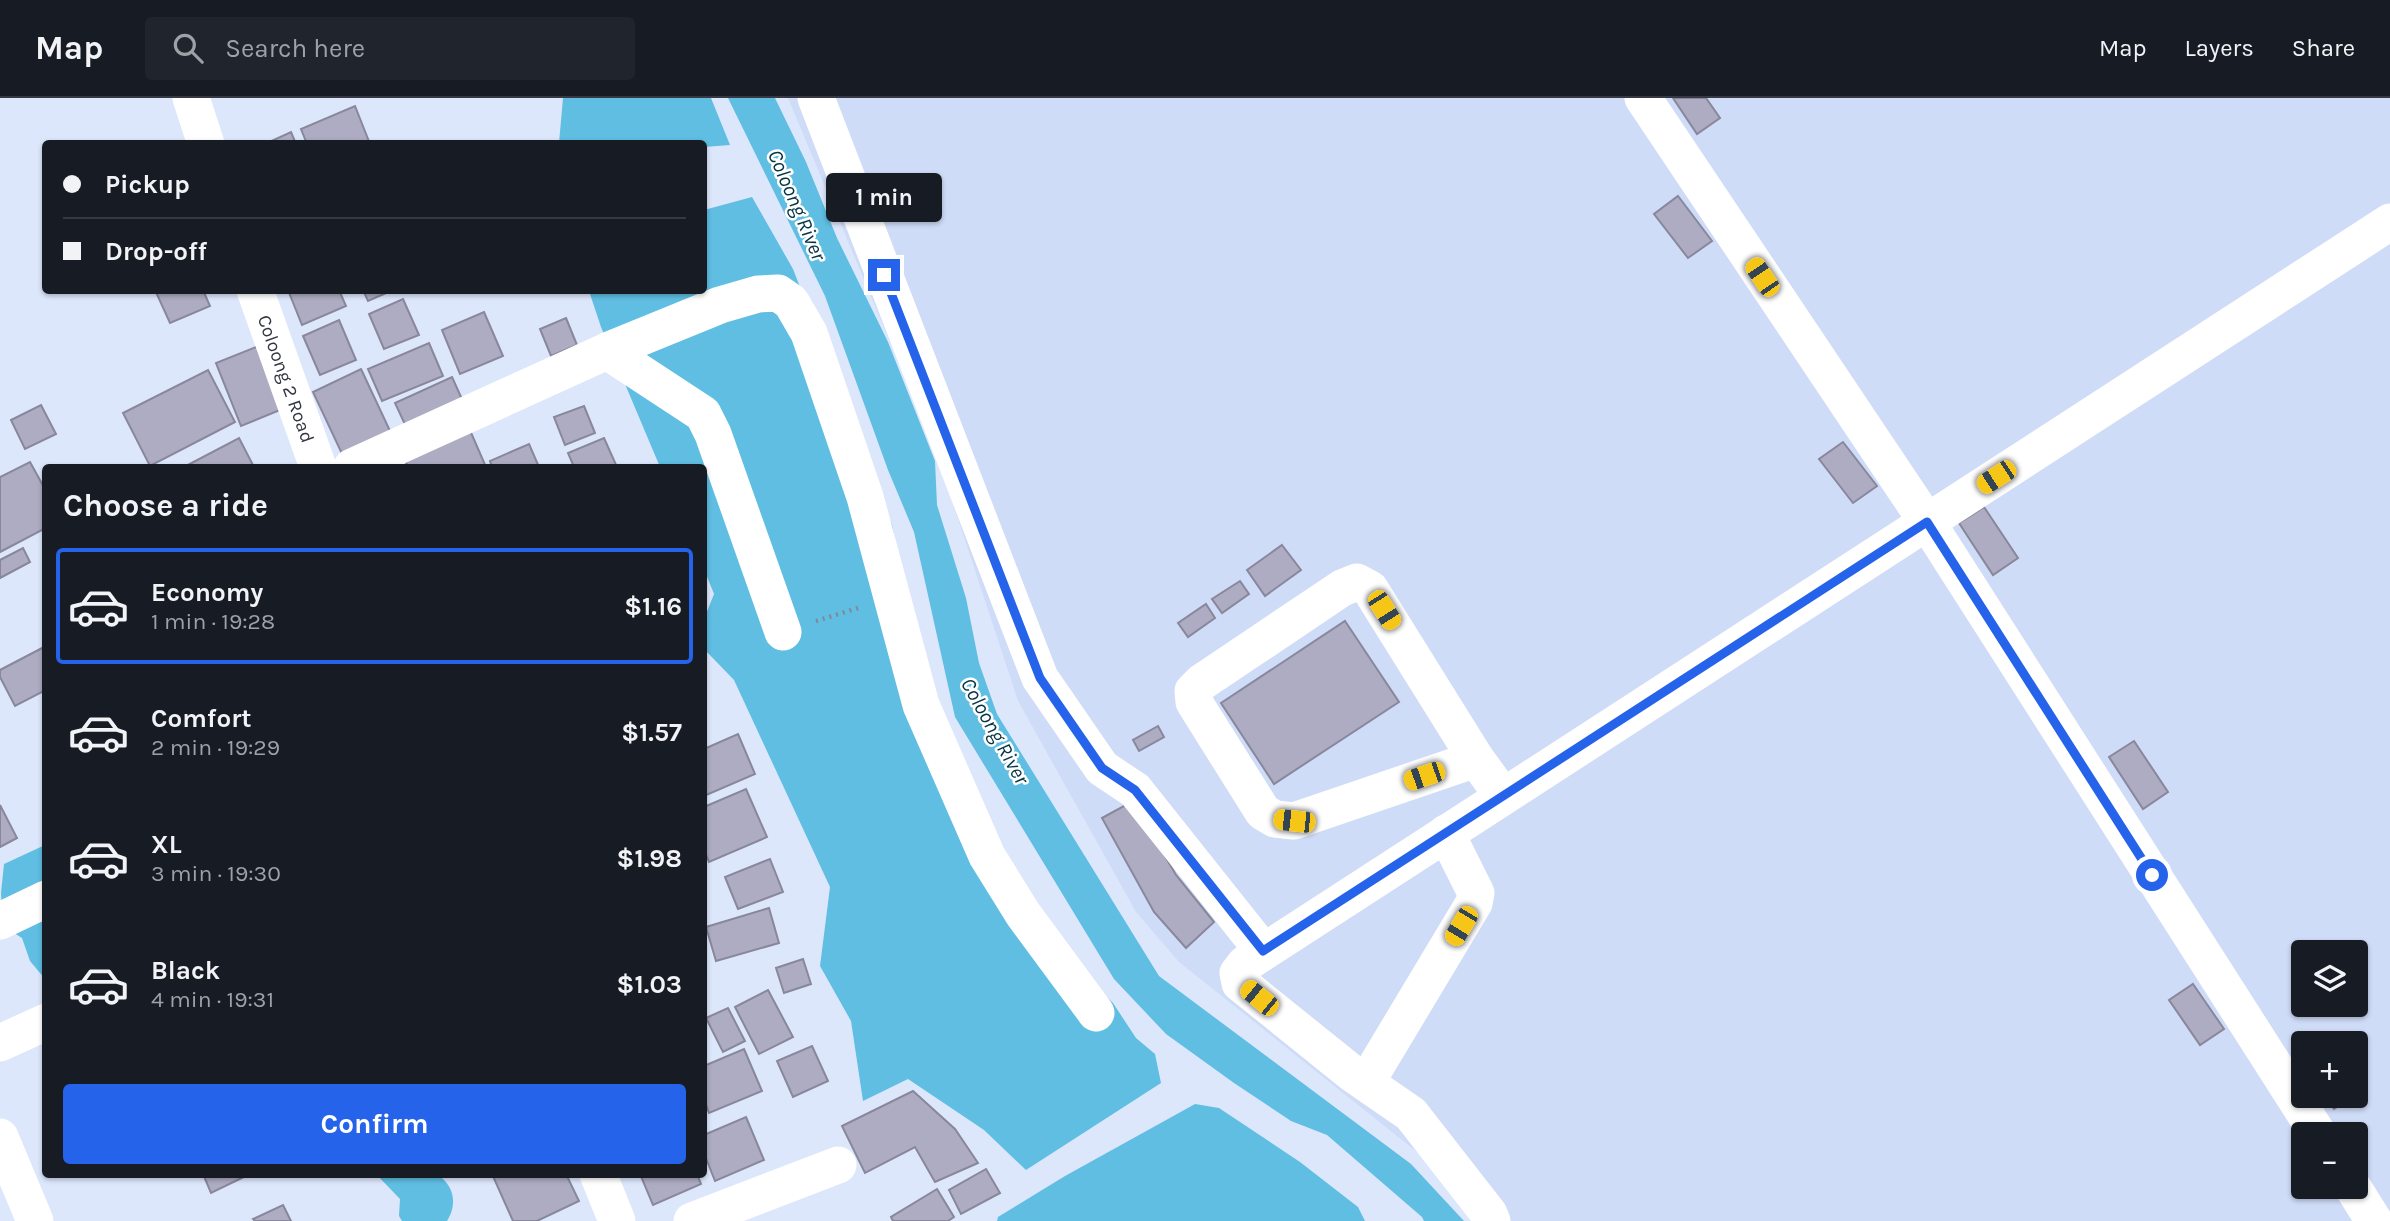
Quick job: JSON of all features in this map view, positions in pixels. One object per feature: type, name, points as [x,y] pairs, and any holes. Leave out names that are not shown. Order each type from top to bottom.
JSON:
[{"type":"street","points":[[191,98],[205,140]]},
{"type":"street","points":[[816,98],[1040,678],[1102,768],[1135,790],[1263,951]]},
{"type":"street","points":[[1643,98],[1927,522],[2310,1122]]},
{"type":"street","points":[[1492,1221],[1412,1114],[1366,1083],[1240,983],[1238,973],[1245,964],[2390,222]]},
{"type":"street","points":[[359,464],[607,351],[720,305],[758,293],[778,293],[791,302],[809,333],[865,497],[921,705],[987,856],[1023,914],[1096,1013]]},
{"type":"street","name":"Coloong 2 Road","points":[[257,294],[317,464]]},
{"type":"street","points":[[607,351],[703,415],[713,434],[783,632]]},
{"type":"street","points":[[1476,759],[1294,821],[1275,819],[1263,812],[1194,702],[1193,691],[1202,682],[1332,595],[1357,582],[1370,589],[1476,759],[1503,796]]},
{"type":"street","points":[[1366,1083],[1474,903],[1476,893],[1446,833]]},
{"type":"street","points":[[0,921],[42,901]]},
{"type":"street","points":[[0,1042],[42,1024]]},
{"type":"street","points":[[0,1137],[35,1221]]},
{"type":"street","points":[[692,1221],[838,1165]]},
{"type":"street","points":[[600,1178],[617,1221]]},
{"type":"street","points":[[2360,1199],[2374,1221]]},
{"type":"path","points":[[783,632],[892,596]]},
{"type":"shaded area","points":[[788,98],[2390,98],[2390,1221],[1474,1221],[1432,1164],[1179,962],[1136,912],[1018,701],[936,452]]},
{"type":"water","points":[[563,98],[711,98],[730,145],[707,147],[707,140],[559,140]]},
{"type":"water","name":"Coloong River","points":[[728,98],[775,98],[806,162],[837,238],[888,342],[935,461],[937,505],[966,598],[979,663],[997,714],[1159,976],[1411,1164],[1464,1221],[1424,1221],[1327,1135],[1291,1121],[1166,1034],[1114,979],[955,717],[914,532],[888,470],[825,296]]},
{"type":"water","points":[[752,197],[793,269],[892,525],[934,721],[971,796],[1072,964],[1113,1003],[1136,1038],[1155,1054],[1161,1083],[1026,1170],[984,1130],[908,1079],[863,1101],[851,1021],[820,966],[830,887],[734,680],[707,652],[707,612],[714,594],[707,576],[707,464],[659,464],[601,327],[590,294],[707,294],[707,209]]},
{"type":"water","points":[[42,846],[42,975],[30,961],[22,938],[3,926],[1,893],[4,864]]},
{"type":"water","points":[[1195,1104],[1219,1108],[1300,1162],[1358,1207],[1365,1221],[997,1221],[998,1217],[1065,1176]]},
{"type":"water","points":[[380,1178],[442,1178],[450,1189],[453,1201],[447,1221],[402,1221],[399,1216],[400,1199]]},
{"type":"building","points":[[1673,98],[1706,98],[1720,118],[1697,134]]},
{"type":"building","points":[[355,106],[368,140],[305,140],[301,129]]},
{"type":"building","points":[[291,132],[294,140],[274,140]]},
{"type":"building","points":[[1678,196],[1712,241],[1688,258],[1654,214]]},
{"type":"building","points":[[157,294],[205,294],[210,306],[170,323]]},
{"type":"building","points":[[290,294],[341,294],[346,306],[302,325]]},
{"type":"building","points":[[365,294],[384,294],[368,301]]},
{"type":"building","points":[[403,299],[419,335],[384,349],[369,314]]},
{"type":"building","points":[[484,312],[503,356],[460,374],[442,330]]},
{"type":"building","points":[[566,318],[577,345],[551,356],[540,329]]},
{"type":"building","points":[[339,320],[356,360],[320,375],[303,336]]},
{"type":"building","points":[[429,343],[443,376],[382,401],[368,369]]},
{"type":"building","points":[[261,345],[285,408],[241,426],[216,363]]},
{"type":"building","points":[[361,369],[391,433],[343,456],[313,392]]},
{"type":"building","points":[[208,370],[235,422],[154,464],[149,464],[123,413]]},
{"type":"building","points":[[452,377],[466,408],[409,433],[395,403]]},
{"type":"building","points":[[41,405],[56,434],[25,449],[11,420]]},
{"type":"building","points":[[584,406],[595,433],[565,445],[554,417]]},
{"type":"building","points":[[469,428],[485,464],[407,464],[403,456]]},
{"type":"building","points":[[239,438],[252,464],[190,464]]},
{"type":"building","points":[[604,438],[616,464],[573,464],[568,453]]},
{"type":"building","points":[[1843,442],[1877,486],[1853,503],[1819,459]]},
{"type":"building","points":[[529,444],[538,464],[491,464],[490,461]]},
{"type":"building","points":[[30,462],[42,484],[42,530],[0,552],[0,477]]},
{"type":"building","points":[[1984,507],[2018,558],[1993,575],[1959,523]]},
{"type":"building","points":[[1282,545],[1301,570],[1265,596],[1247,570]]},
{"type":"building","points":[[23,548],[30,562],[0,578],[0,560]]},
{"type":"building","points":[[1240,581],[1249,594],[1222,613],[1212,599]]},
{"type":"building","points":[[1206,604],[1215,618],[1188,637],[1178,623]]},
{"type":"building","points":[[1345,621],[1399,702],[1274,784],[1221,703]]},
{"type":"building","points":[[42,648],[42,692],[15,706],[0,677],[0,670]]},
{"type":"building","points":[[1158,726],[1164,737],[1139,751],[1133,740]]},
{"type":"building","points":[[738,734],[755,774],[707,795],[707,748]]},
{"type":"building","points":[[2134,741],[2168,792],[2143,809],[2109,757]]},
{"type":"building","points":[[746,789],[767,837],[709,862],[707,806]]},
{"type":"building","points":[[1133,801],[1176,875],[1214,922],[1186,948],[1154,912],[1102,818]]},
{"type":"building","points":[[0,805],[17,838],[0,847]]},
{"type":"building","points":[[770,859],[783,892],[738,909],[725,877]]},
{"type":"building","points":[[769,908],[779,943],[716,961],[707,927]]},
{"type":"building","points":[[803,959],[811,984],[784,993],[776,968]]},
{"type":"building","points":[[2193,984],[2224,1029],[2200,1045],[2169,1000]]},
{"type":"building","points":[[768,990],[793,1037],[759,1054],[735,1007]]},
{"type":"building","points":[[728,1008],[745,1041],[723,1052],[707,1018]]},
{"type":"building","points":[[812,1046],[828,1081],[793,1097],[777,1061]]},
{"type":"building","points":[[744,1049],[762,1091],[709,1113],[707,1065]]},
{"type":"building","points":[[913,1091],[955,1129],[978,1163],[935,1182],[915,1147],[865,1173],[842,1126]]},
{"type":"building","points":[[746,1117],[764,1160],[715,1181],[707,1161],[707,1134]]},
{"type":"building","points":[[986,1169],[1000,1193],[961,1214],[949,1190]]},
{"type":"building","points":[[205,1178],[242,1178],[211,1193]]},
{"type":"building","points":[[494,1178],[568,1178],[579,1201],[537,1221],[513,1221]]},
{"type":"building","points":[[642,1178],[699,1178],[701,1184],[653,1205]]},
{"type":"building","points":[[937,1189],[954,1217],[948,1221],[893,1221],[891,1217]]},
{"type":"building","points":[[283,1205],[291,1221],[253,1219]]},
{"type":"route","points":[[884,275],[1040,678],[1102,768],[1135,790],[1263,951],[1927,522],[2152,875]]}]
